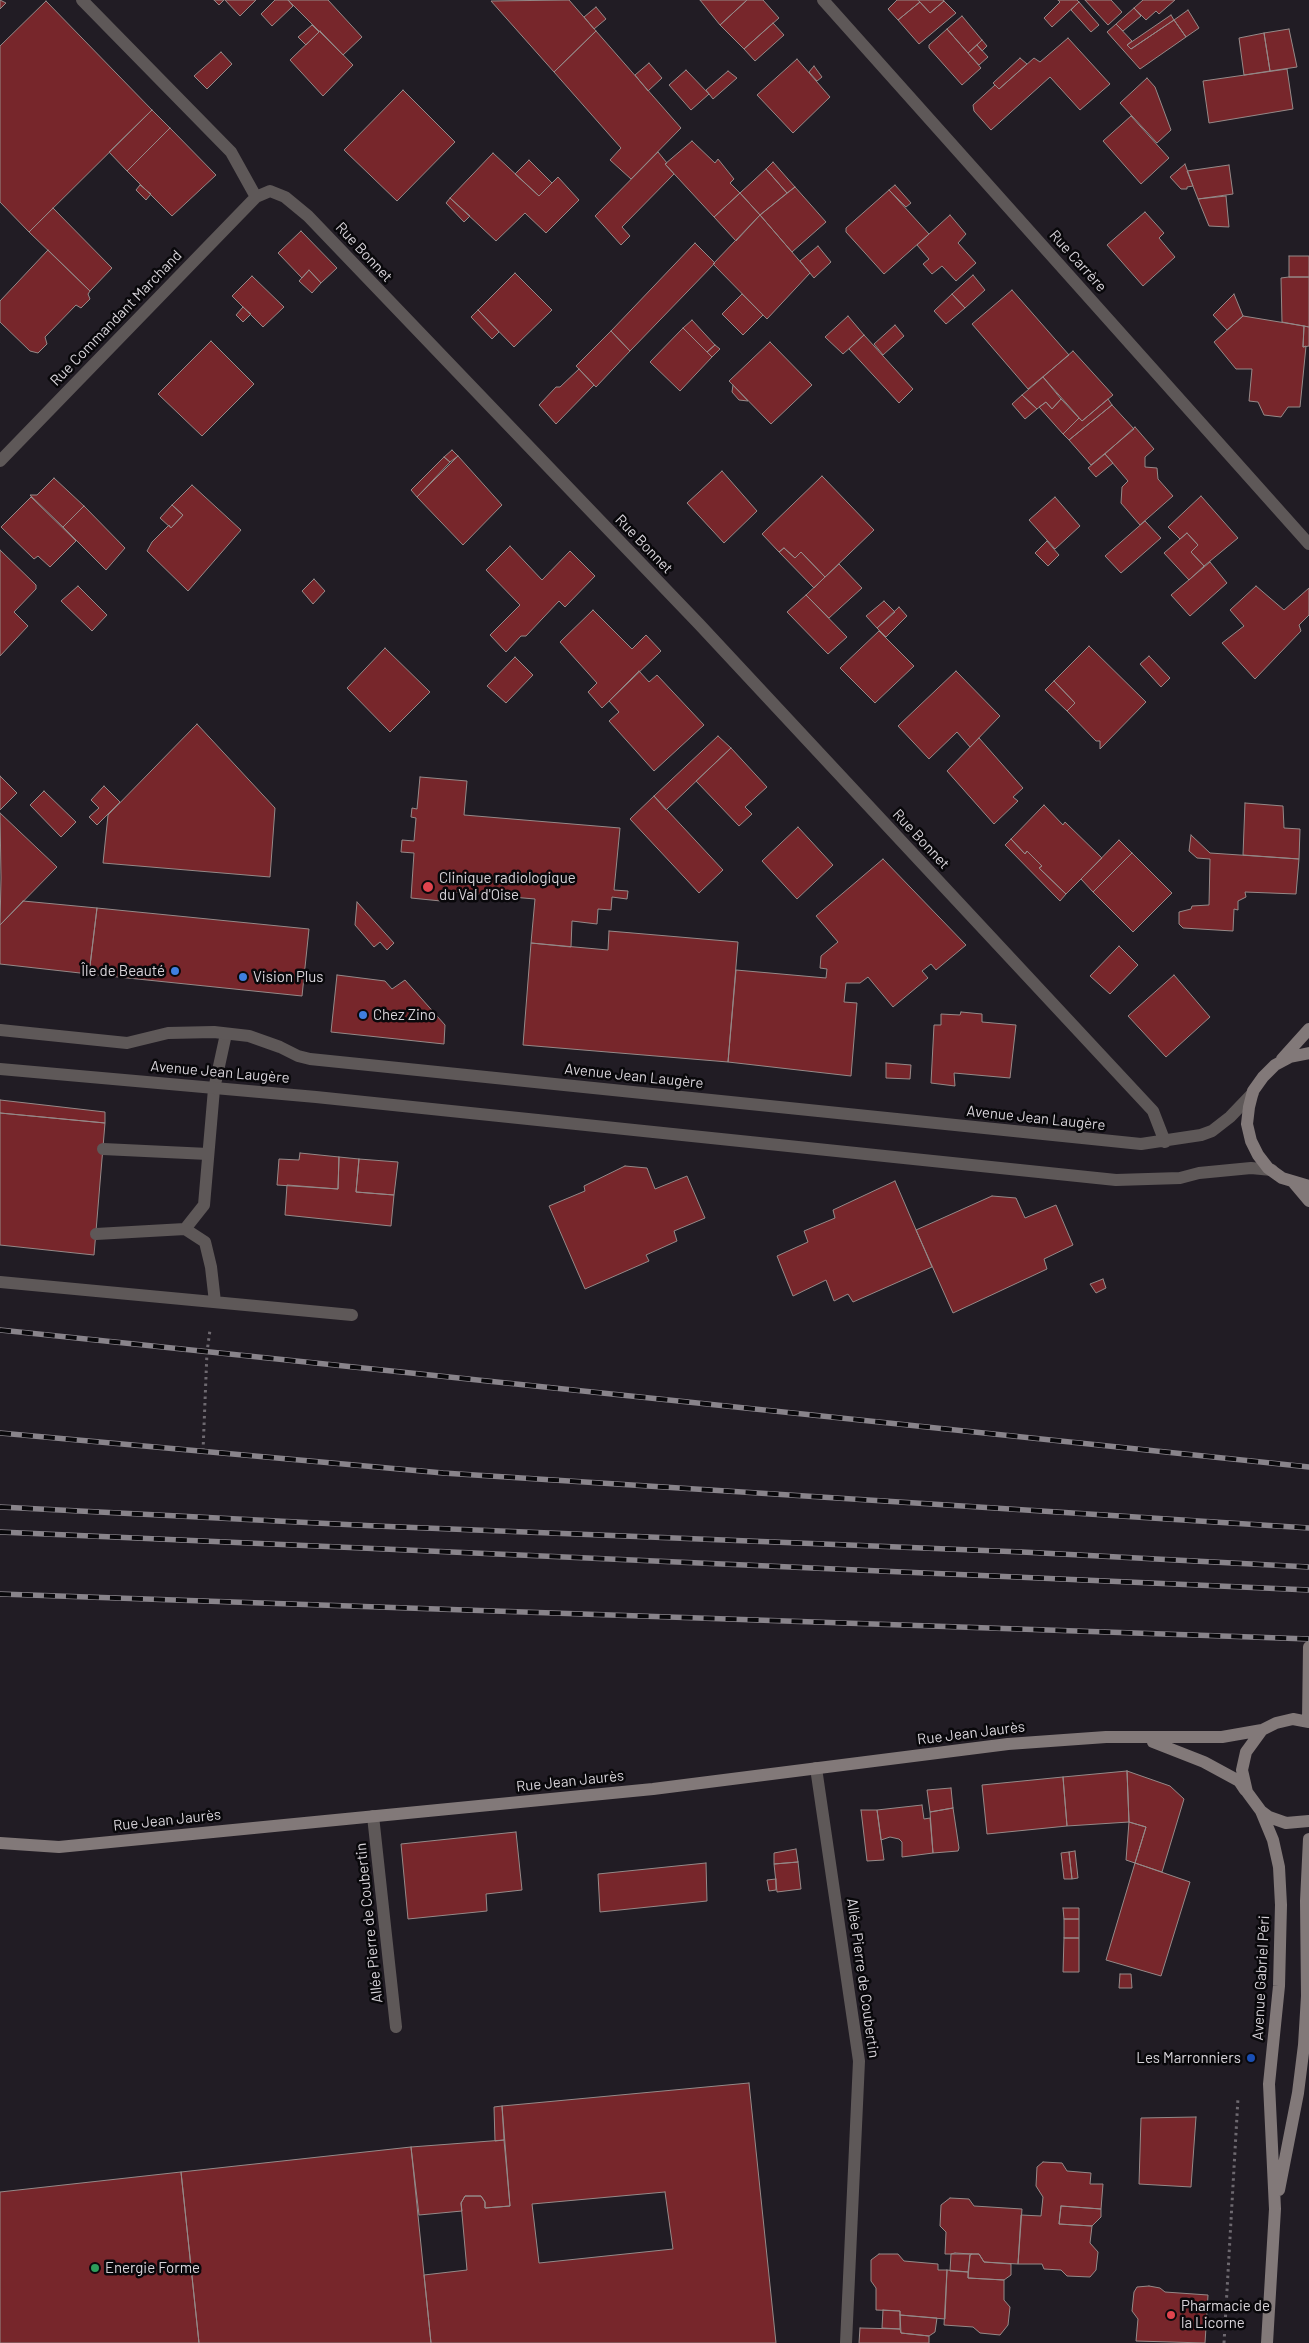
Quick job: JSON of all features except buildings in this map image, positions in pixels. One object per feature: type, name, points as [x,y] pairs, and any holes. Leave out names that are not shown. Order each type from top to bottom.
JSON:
[{"type":"main road","points":[[1309,1029],[1295,1047],[1263,1077],[1253,1094],[1247,1124],[1251,1141],[1258,1156],[1272,1170],[1293,1182],[1309,1186]]},
{"type":"main road","points":[[1273,1068],[1290,1058],[1309,1053]]},
{"type":"main road","points":[[1293,1182],[1309,1201]]},
{"type":"main road","points":[[1309,1647],[1309,1721]]},
{"type":"main road","name":"Rue Jean Jaurès","points":[[0,1843],[59,1847],[653,1789],[1008,1744],[1106,1737],[1222,1737],[1262,1730],[1276,1723],[1293,1719],[1309,1721]]},
{"type":"main road","points":[[1247,1792],[1243,1780],[1244,1761],[1250,1744],[1262,1730]]},
{"type":"main road","name":"Rue Jean Jaurès","points":[[1141,1738],[1204,1762],[1239,1781],[1261,1811]]},
{"type":"main road","points":[[1261,1811],[1269,1817],[1286,1823],[1309,1821]]},
{"type":"main road","name":"Avenue Gabriel Péri","points":[[1261,1811],[1273,1840],[1279,1867],[1281,1905],[1279,1986],[1269,2084],[1275,2209],[1267,2343]]},
{"type":"main road","name":"Avenue Gabriel Péri","points":[[1275,2209],[1298,2093],[1304,2045],[1307,1996],[1306,1901],[1309,1838]]},
{"type":"street","points":[[82,0],[231,152],[256,196]]},
{"type":"street","name":"Rue Carrère","points":[[823,0],[1309,544]]},
{"type":"street","name":"Rue Bonnet","points":[[256,196],[270,191],[285,197],[308,216],[699,624],[1140,1096],[1153,1111],[1165,1142]]},
{"type":"street","name":"Rue Commandant Marchand","points":[[0,461],[256,196]]},
{"type":"street","name":"Avenue Jean Laugère","points":[[0,1030],[127,1043],[168,1034],[249,1036],[310,1059],[1141,1144],[1201,1136],[1212,1131],[1230,1117],[1253,1094]]},
{"type":"street","points":[[185,1229],[204,1205],[214,1089],[226,1034]]},
{"type":"street","name":"Avenue Jean Laugère","points":[[0,1069],[316,1097],[758,1141],[1116,1180],[1180,1178],[1199,1173],[1251,1168],[1272,1170]]},
{"type":"street","points":[[103,1149],[208,1154]]},
{"type":"street","points":[[96,1234],[185,1229],[205,1242],[211,1267],[214,1302]]},
{"type":"street","points":[[0,1282],[352,1315]]},
{"type":"street","name":"Allée Pierre de Coubertin","points":[[816,1768],[859,2061],[846,2343]]},
{"type":"street","name":"Allée Pierre de Coubertin","points":[[373,1816],[396,2027]]},
{"type":"path","points":[[203,1451],[207,1352],[214,1302]]},
{"type":"path","points":[[1224,2343],[1239,2090]]},
{"type":"railway","points":[[0,1330],[1309,1467]]},
{"type":"railway","points":[[0,1433],[443,1473],[1309,1528]]},
{"type":"railway","points":[[0,1507],[376,1526],[1022,1552],[1309,1567]]},
{"type":"railway","points":[[0,1532],[1309,1590]]},
{"type":"railway","points":[[0,1594],[1309,1639]]},
{"type":"place","name":"Clinique radiologique du Val d'Oise","points":[[428,887]]},
{"type":"place","name":"Île de Beauté","points":[[175,971]]},
{"type":"place","name":"Vision Plus","points":[[243,977]]},
{"type":"place","name":"Chez Zino","points":[[363,1015]]},
{"type":"place","name":"Les Marronniers","points":[[1251,2058]]},
{"type":"place","name":"Energie Forme","points":[[95,2268]]},
{"type":"place","name":"Pharmacie de la Licorne","points":[[1171,2315]]}]
